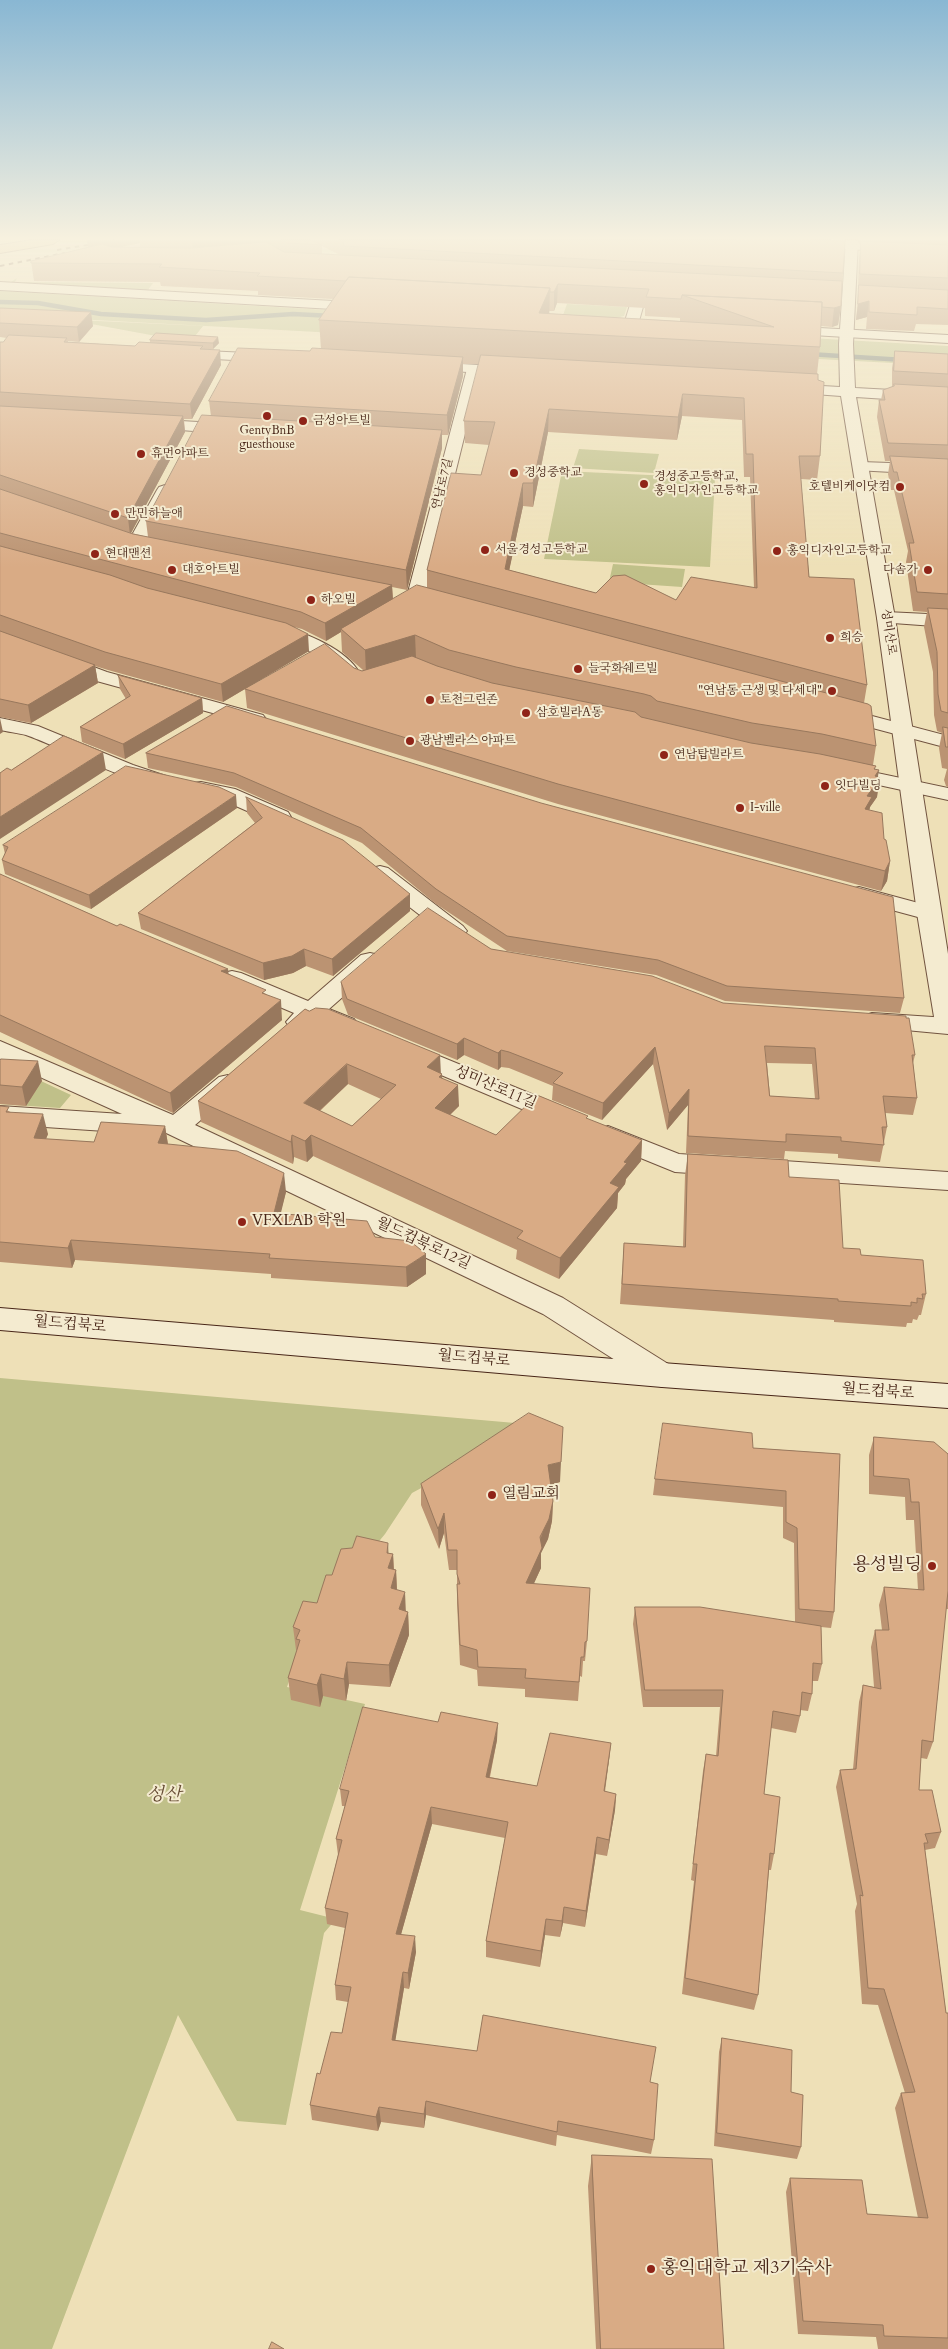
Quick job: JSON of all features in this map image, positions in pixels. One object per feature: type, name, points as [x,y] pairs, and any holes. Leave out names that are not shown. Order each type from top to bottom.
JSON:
[{"type":"street","name":"성미산로","points":[[847,350],[848,392],[886,618],[911,786],[936,918],[948,1025]]},
{"type":"street","points":[[167,353],[231,364],[285,358]]},
{"type":"street","points":[[410,365],[532,372]]},
{"type":"street","name":"연남로7길","points":[[424,602],[449,442],[474,369]]},
{"type":"street","points":[[770,387],[948,398]]},
{"type":"street","points":[[189,442],[206,411]]},
{"type":"street","points":[[128,422],[247,430]]},
{"type":"street","points":[[860,467],[948,470]]},
{"type":"street","points":[[136,544],[173,474]]},
{"type":"street","points":[[118,538],[154,548]]},
{"type":"street","points":[[386,594],[424,602]]},
{"type":"street","points":[[375,623],[424,602]]},
{"type":"street","points":[[886,618],[948,621]]},
{"type":"street","points":[[259,626],[295,635],[327,652],[363,682]]},
{"type":"street","points":[[0,638],[100,676],[279,726]]},
{"type":"street","points":[[200,726],[251,696]]},
{"type":"street","points":[[822,709],[948,742]]},
{"type":"street","points":[[0,724],[31,730],[118,774],[156,779],[227,794],[299,826]]},
{"type":"street","points":[[118,774],[150,755]]},
{"type":"street","points":[[828,768],[948,794]]},
{"type":"street","points":[[360,856],[420,918],[472,942]]},
{"type":"street","points":[[841,889],[936,918]]},
{"type":"street","points":[[281,1037],[384,949]]},
{"type":"street","name":"성미산로11길","points":[[213,970],[676,1163],[948,1181]]},
{"type":"street","points":[[850,1020],[948,1025]]},
{"type":"street","name":"월드컵북로12길","points":[[0,1049],[176,1127],[554,1306],[662,1375]]},
{"type":"street","points":[[0,1115],[176,1127],[244,1069]]},
{"type":"street","name":"월드컵북로","points":[[0,1319],[662,1375],[948,1396]]},
{"type":"green space","points":[[644,350],[948,350],[948,366]]},
{"type":"green space","points":[[579,449],[659,454],[654,473],[573,468]]},
{"type":"green space","points":[[562,471],[715,478],[710,567],[544,559]]},
{"type":"green space","points":[[613,564],[685,569],[682,587],[609,582]]},
{"type":"green space","points":[[0,1062],[71,1095],[60,1108],[0,1104]]},
{"type":"green space","name":"성산","points":[[0,1378],[538,1425],[412,1493],[385,1534],[306,1630],[287,1687],[365,1704],[300,1910],[336,1919],[324,1933],[286,2125],[237,2121],[178,2015],[52,2349],[0,2349]]},
{"type":"building","points":[[0,350],[220,350],[190,404],[0,392]]},
{"type":"building","points":[[237,350],[339,350],[463,357],[447,415],[209,401]]},
{"type":"building","points":[[895,351],[948,354],[948,374],[894,371]]},
{"type":"building","points":[[481,355],[818,374],[818,380],[824,382],[820,456],[799,456],[809,577],[854,579],[867,685],[427,570],[451,473],[481,475],[495,422],[464,421]],"holes":[[[683,394],[744,398],[746,454],[753,454],[757,588],[691,577],[676,600],[625,575],[613,576],[596,593],[505,569],[523,483],[533,483],[549,409],[678,417]]]},
{"type":"building","points":[[894,384],[948,387],[948,445],[888,443],[879,400],[885,400],[883,390],[894,386]]},
{"type":"building","points":[[0,406],[183,416],[128,518],[0,475]]},
{"type":"building","points":[[202,415],[442,430],[406,570],[146,521]]},
{"type":"building","points":[[890,456],[948,459],[948,594],[917,592],[909,543],[914,543],[897,472],[894,472]]},
{"type":"building","points":[[0,489],[133,534],[392,585],[325,623],[301,612],[0,533]]},
{"type":"building","points":[[0,546],[110,575],[147,588],[286,623],[308,634],[221,684],[105,652],[0,615]]},
{"type":"building","points":[[417,585],[868,704],[871,706],[876,746],[822,734],[752,723],[657,701],[651,696],[644,694],[516,667],[449,650],[415,635],[365,650],[341,629]]},
{"type":"building","points":[[928,608],[948,609],[948,713],[941,711],[938,694],[937,652]]},
{"type":"building","points":[[0,631],[95,665],[28,705],[0,699]]},
{"type":"building","points":[[325,644],[354,668],[362,671],[412,656],[492,683],[635,712],[641,717],[751,743],[820,754],[876,766],[874,769],[879,770],[875,776],[880,778],[867,796],[872,797],[865,809],[882,813],[884,839],[886,840],[890,861],[885,871],[558,784],[245,689]]},
{"type":"building","points":[[118,675],[202,698],[123,744],[80,727],[130,696]]},
{"type":"building","points":[[227,706],[541,803],[893,897],[904,998],[727,986],[658,960],[507,936],[436,889],[361,828],[234,773],[146,753]]},
{"type":"building","points":[[943,727],[948,728],[948,747],[946,747]]},
{"type":"building","points":[[64,736],[103,752],[0,817],[0,773],[7,768],[11,770]]},
{"type":"building","points":[[126,766],[219,787],[236,795],[89,895],[2,860],[8,847],[3,845]]},
{"type":"building","points":[[246,797],[343,840],[410,894],[332,959],[304,949],[292,956],[263,963],[138,913],[262,818]]},
{"type":"building","points":[[0,874],[117,926],[120,924],[228,969],[221,971],[266,990],[262,993],[281,1000],[170,1093],[0,1015]]},
{"type":"building","points":[[428,908],[491,949],[652,976],[723,1003],[906,1016],[906,1018],[909,1018],[915,1055],[912,1055],[917,1098],[883,1096],[887,1127],[882,1127],[884,1145],[841,1141],[841,1137],[786,1134],[786,1142],[688,1136],[689,1089],[669,1113],[655,1047],[603,1103],[553,1083],[563,1073],[509,1052],[501,1050],[498,1053],[464,1038],[457,1044],[347,999],[341,982]],"holes":[[[765,1046],[815,1048],[819,1099],[770,1096]]]},
{"type":"building","points":[[316,1008],[328,1009],[440,1055],[427,1067],[442,1074],[439,1077],[458,1085],[435,1108],[496,1135],[537,1095],[588,1116],[586,1118],[642,1140],[624,1162],[627,1163],[610,1183],[619,1187],[560,1258],[517,1238],[523,1231],[311,1135],[305,1141],[292,1135],[291,1142],[198,1101],[305,1009],[309,1011]],"holes":[[[347,1064],[396,1085],[352,1126],[304,1103]]]},
{"type":"building","points":[[1,1059],[38,1061],[22,1087],[0,1085]]},
{"type":"building","points":[[0,1106],[9,1107],[6,1112],[43,1114],[34,1138],[94,1142],[101,1122],[165,1126],[158,1143],[237,1151],[284,1173],[274,1213],[367,1221],[375,1237],[410,1241],[426,1254],[406,1267],[269,1258],[270,1254],[71,1240],[68,1248],[0,1242]]},
{"type":"building","points":[[688,1154],[788,1160],[789,1177],[839,1180],[843,1248],[860,1249],[861,1255],[923,1260],[926,1294],[922,1294],[923,1299],[917,1298],[917,1303],[911,1302],[911,1306],[622,1284],[624,1243],[685,1247]]},
{"type":"building","points":[[529,1413],[563,1427],[561,1462],[548,1465],[553,1501],[549,1519],[540,1537],[542,1548],[526,1583],[590,1588],[587,1641],[585,1642],[584,1657],[581,1657],[579,1682],[525,1678],[526,1669],[478,1667],[477,1650],[460,1645],[457,1584],[460,1584],[457,1574],[457,1550],[448,1550],[444,1513],[438,1529],[421,1484]]},
{"type":"building","points":[[663,1423],[752,1433],[753,1448],[840,1454],[834,1612],[799,1609],[797,1528],[786,1522],[786,1491],[655,1479]]},
{"type":"building","points":[[874,1437],[934,1442],[948,1454],[948,1591],[933,1742],[922,1740],[919,1790],[932,1790],[941,1832],[925,1834],[928,1843],[924,1843],[946,2013],[948,2013],[948,2338],[884,2336],[883,2325],[803,2321],[790,2178],[862,2180],[867,2214],[928,2218],[901,2093],[915,2092],[884,1989],[868,1988],[860,1895],[863,1896],[840,1770],[856,1769],[863,1685],[881,1689],[875,1630],[889,1630],[884,1587],[924,1590],[919,1502],[911,1502],[909,1479],[874,1476]]},
{"type":"building","points":[[357,1536],[388,1543],[387,1553],[393,1554],[388,1568],[396,1570],[391,1588],[405,1592],[399,1609],[408,1612],[389,1665],[347,1662],[344,1679],[321,1674],[317,1685],[288,1678],[300,1640],[296,1639],[300,1630],[293,1627],[303,1601],[317,1603],[326,1575],[332,1575],[341,1549],[352,1548]]},
{"type":"building","points":[[635,1607],[700,1607],[821,1626],[822,1664],[813,1663],[812,1694],[802,1692],[800,1716],[773,1711],[764,1794],[780,1797],[774,1854],[770,1853],[758,1995],[685,1978],[697,1864],[693,1864],[706,1754],[718,1756],[723,1690],[645,1690]]},
{"type":"building","points":[[363,1707],[438,1722],[441,1712],[498,1723],[486,1777],[537,1786],[550,1733],[611,1743],[604,1791],[616,1794],[609,1840],[597,1837],[586,1911],[564,1907],[562,1921],[546,1919],[541,1951],[486,1941],[508,1822],[431,1807],[396,1934],[415,1936],[408,1973],[403,1972],[392,2040],[477,2051],[483,2015],[656,2047],[650,2082],[658,2084],[654,2140],[558,2121],[557,2132],[426,2101],[424,2114],[379,2107],[376,2117],[310,2105],[317,2073],[320,2074],[331,2032],[342,2033],[351,1987],[335,1985],[348,1913],[325,1908],[342,1840],[336,1839],[349,1791],[340,1789]]},
{"type":"building","points":[[722,2038],[792,2050],[791,2092],[803,2095],[801,2147],[717,2133]]},
{"type":"building","name":"홍익대학교 제3기숙사","points":[[592,2155],[712,2159],[724,2349],[601,2349]]},
{"type":"building","points":[[272,2342],[284,2349],[269,2349]]},
{"type":"waterway","points":[[809,354],[904,360]]},
{"type":"place","name":"GentyBnB guesthouse","points":[[267,416]]},
{"type":"place","name":"금성아트빌","points":[[303,421]]},
{"type":"place","name":"휴먼아파트","points":[[141,454]]},
{"type":"place","name":"경성중학교","points":[[514,473]]},
{"type":"place","name":"경성중고등학교, 홍익디자인고등학교","points":[[644,484]]},
{"type":"place","name":"호텔비케이닷컴","points":[[900,487]]},
{"type":"place","name":"만민하늘애","points":[[115,514]]},
{"type":"place","name":"서울경성고등학교","points":[[485,550]]},
{"type":"place","name":"홍익디자인고등학교","points":[[777,551]]},
{"type":"place","name":"현대맨션","points":[[95,554]]},
{"type":"place","name":"대호아트빌","points":[[172,570]]},
{"type":"place","name":"다솜가","points":[[928,570]]},
{"type":"place","name":"하오빌","points":[[311,600]]},
{"type":"place","name":"희승","points":[[830,638]]},
{"type":"place","name":"들국화쉐르빌","points":[[578,669]]},
{"type":"place","name":"\"연남동 근생 및 다세대\"","points":[[832,691]]},
{"type":"place","name":"토천그린존","points":[[430,700]]},
{"type":"place","name":"삼호빌라A동","points":[[526,713]]},
{"type":"place","name":"광남벨라스 아파트","points":[[410,741]]},
{"type":"place","name":"연남탑빌라트","points":[[664,755]]},
{"type":"place","name":"잇다빌딩","points":[[825,786]]},
{"type":"place","name":"I-ville","points":[[740,808]]},
{"type":"place","name":"VFXLAB 학원","points":[[242,1222]]},
{"type":"place","name":"열림교회","points":[[492,1495]]},
{"type":"place","name":"용성빌딩","points":[[932,1566]]},
{"type":"place","name":"홍익대학교 제3기숙사","points":[[651,2269]]}]
